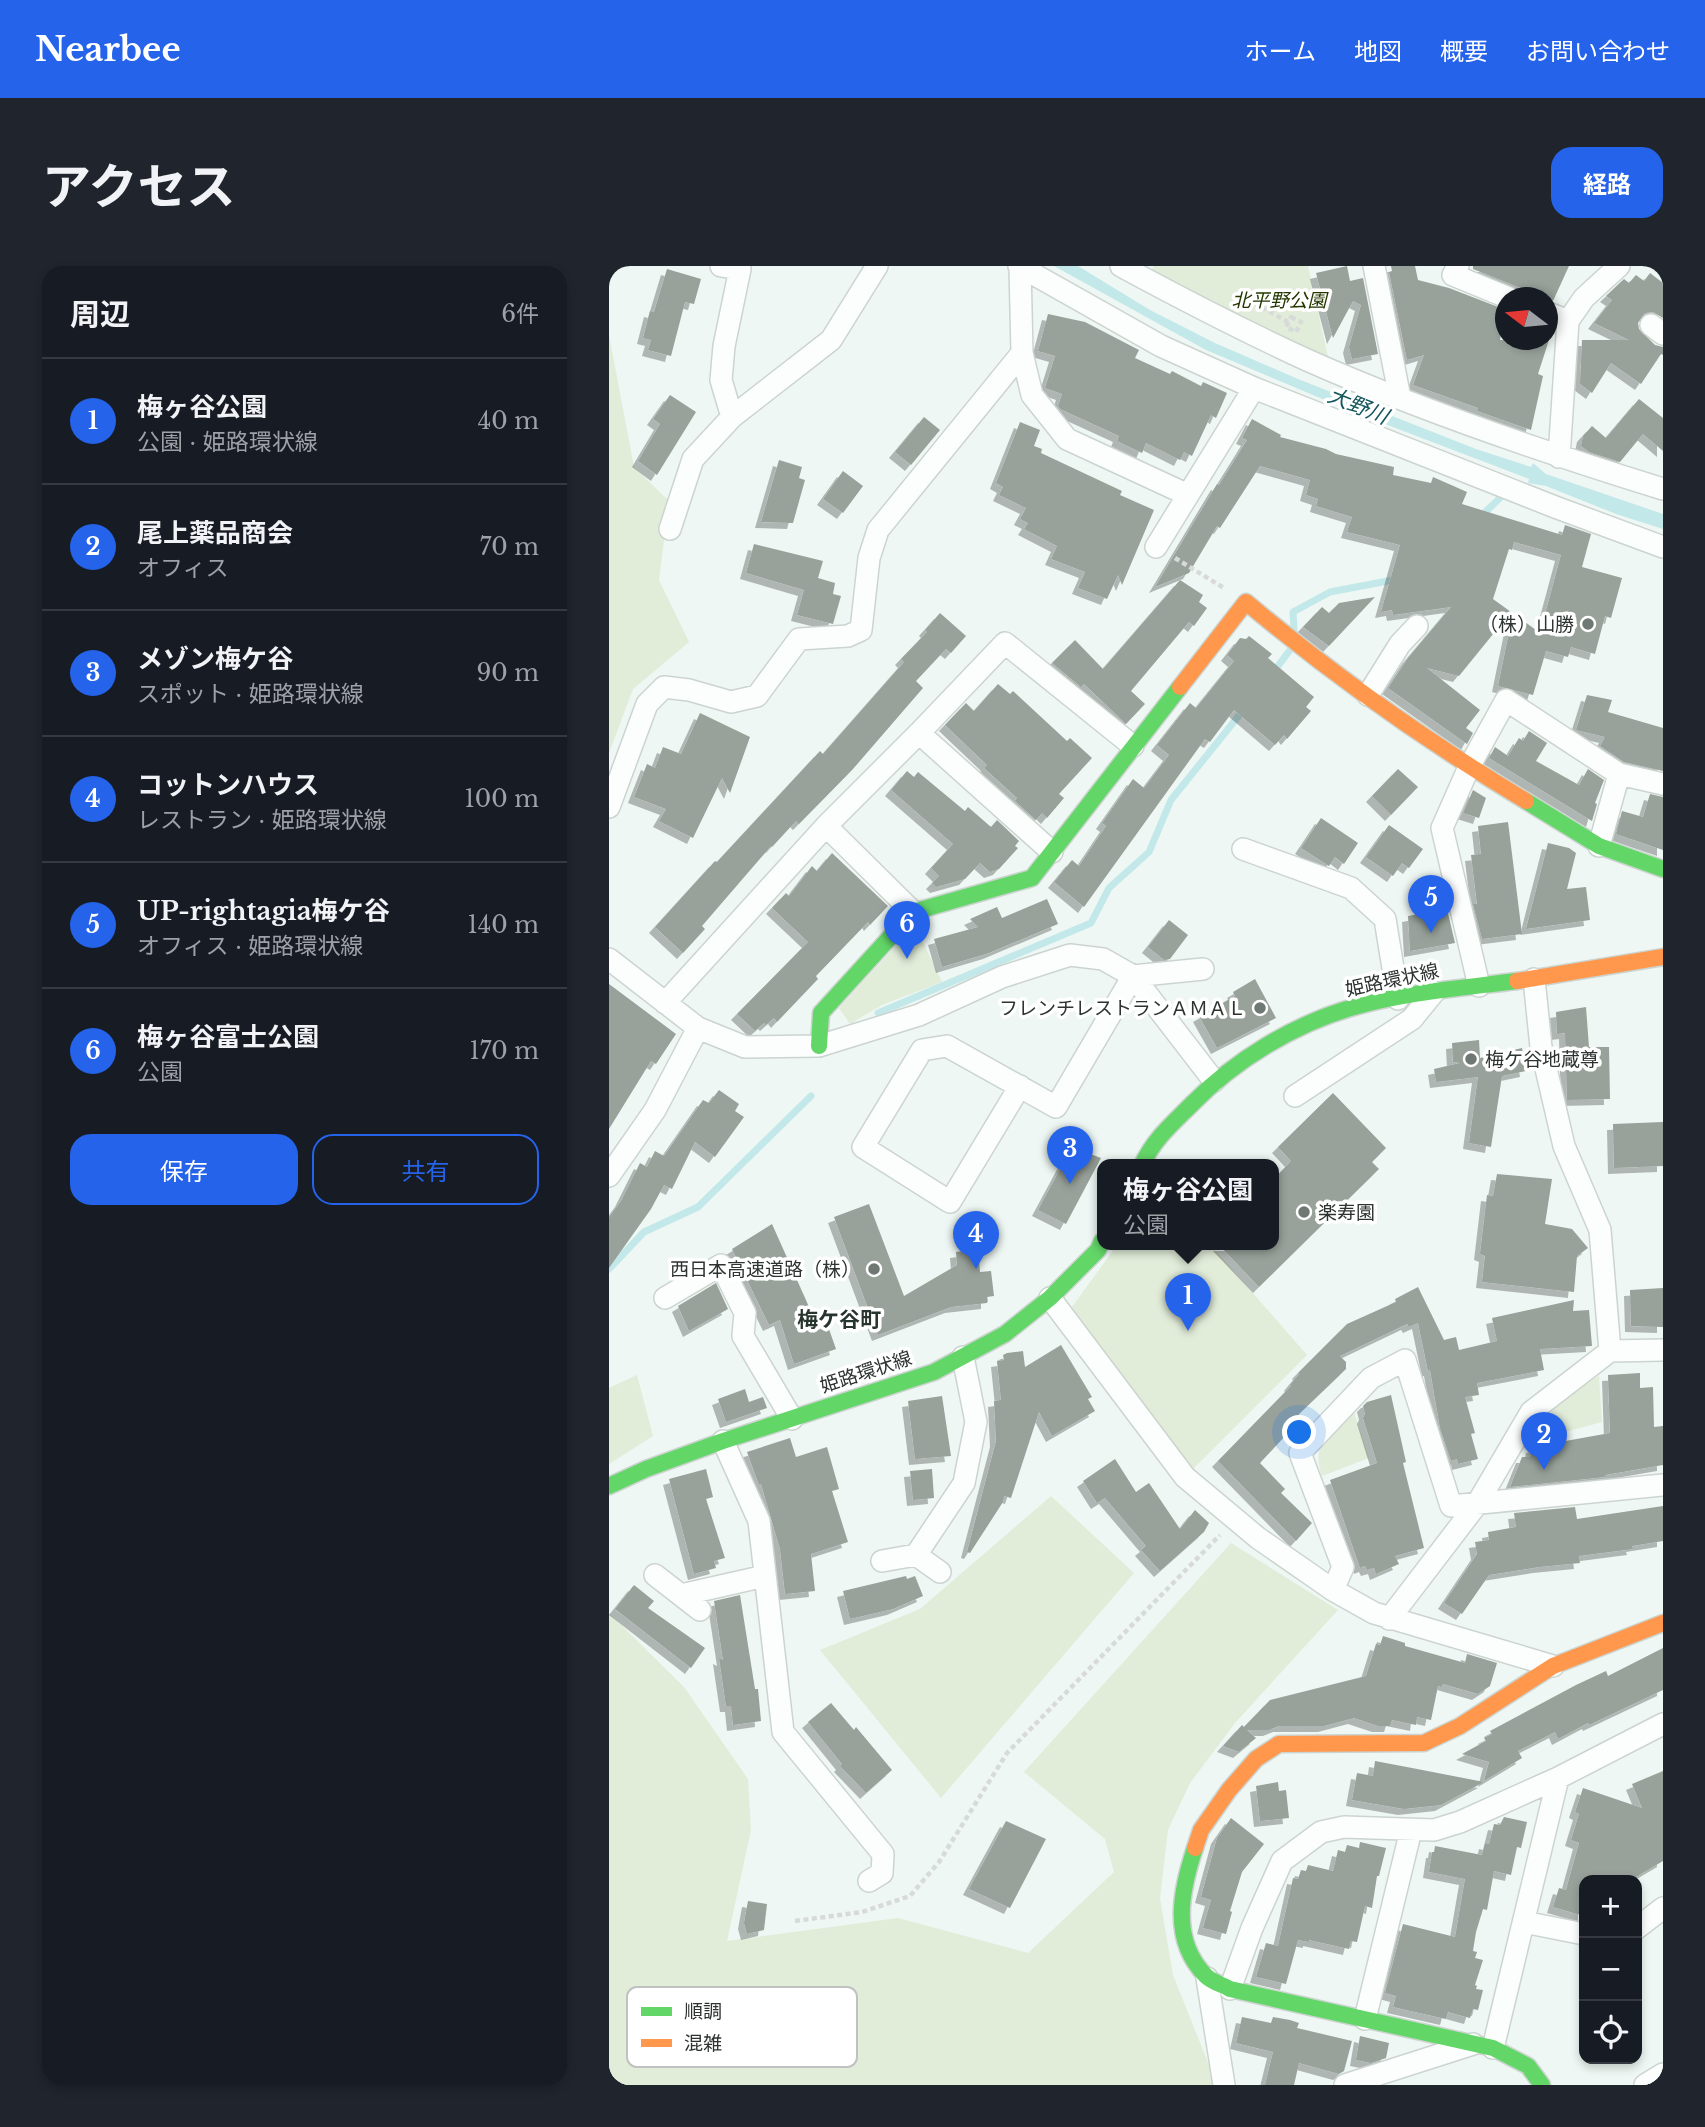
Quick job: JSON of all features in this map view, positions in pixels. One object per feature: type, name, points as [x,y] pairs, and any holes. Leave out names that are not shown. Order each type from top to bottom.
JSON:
[{"type":"street","points":[[721,266],[740,269],[724,346],[721,380],[732,417]]},
{"type":"street","points":[[670,529],[693,459],[732,417],[831,340],[877,266]]},
{"type":"street","points":[[1020,266],[1022,353],[1032,395],[1067,439],[1188,495]]},
{"type":"street","points":[[1020,266],[1161,346],[1254,388],[1663,547]]},
{"type":"street","points":[[1121,266],[1306,359],[1400,398],[1559,457],[1663,489]]},
{"type":"street","points":[[1374,266],[1400,398]]},
{"type":"street","points":[[1458,266],[1453,275],[1495,292]]},
{"type":"street","points":[[1559,457],[1568,321],[1584,298],[1619,266]]},
{"type":"street","points":[[1558,317],[1568,321]]},
{"type":"street","points":[[609,807],[647,704],[664,687],[689,690],[731,702],[757,696],[799,639],[848,636],[860,630],[869,558],[879,530],[1022,353]]},
{"type":"street","points":[[1156,547],[1254,388]]},
{"type":"street","points":[[819,1046],[821,1013],[913,912],[1032,878],[1246,602],[1295,643],[1469,767],[1599,846],[1663,869]]},
{"type":"street","points":[[1368,695],[1400,645],[1416,626]]},
{"type":"street","points":[[665,1003],[826,826],[1005,643],[1133,746]]},
{"type":"street","points":[[1479,986],[1442,828],[1469,767],[1506,700],[1619,774],[1663,784]]},
{"type":"street","points":[[919,733],[1052,852]]},
{"type":"street","points":[[1599,846],[1619,774]]},
{"type":"street","points":[[826,826],[913,912]]},
{"type":"street","points":[[1243,849],[1351,888],[1385,919],[1398,999]]},
{"type":"street","points":[[609,959],[698,1028],[745,1047],[819,1046],[919,1015],[1002,977],[1070,955],[1103,959],[1133,976],[1214,1081]]},
{"type":"street","name":"姫路環状線","points":[[1145,1159],[1152,1144],[1214,1081],[1291,1031],[1354,1007],[1663,957]]},
{"type":"street","points":[[1133,976],[1203,969]]},
{"type":"street","points":[[1020,1086],[950,1202],[863,1147],[922,1050],[947,1046],[984,1067],[1008,1080],[1056,1107],[1133,976]]},
{"type":"street","points":[[1534,979],[1541,1047],[1564,1146],[1600,1230],[1611,1352]]},
{"type":"street","points":[[1295,1096],[1412,1019],[1434,992]]},
{"type":"street","points":[[609,1176],[655,1110],[698,1028]]},
{"type":"street","name":"姫路環状線","points":[[609,1486],[646,1469],[723,1441],[934,1372],[1005,1334],[1050,1298],[1098,1250]]},
{"type":"street","points":[[665,1298],[721,1265],[745,1313],[743,1336],[792,1419]]},
{"type":"street","points":[[1050,1298],[1185,1477],[1258,1538],[1333,1590],[1389,1619],[1553,1666]]},
{"type":"street","points":[[1389,1619],[1477,1504],[1531,1412],[1611,1352],[1663,1350]]},
{"type":"street","points":[[916,1555],[964,1483],[976,1422],[963,1357]]},
{"type":"street","points":[[1333,1590],[1343,1567],[1300,1453],[1371,1378],[1405,1360],[1451,1506],[1663,1485]]},
{"type":"street","points":[[723,1441],[759,1521],[783,1732],[824,1798],[883,1854],[882,1873],[869,1881]]},
{"type":"street","points":[[882,1561],[916,1555],[940,1572]]},
{"type":"street","points":[[655,1575],[700,1611]]},
{"type":"street","points":[[681,1595],[765,1576]]},
{"type":"street","points":[[1224,2085],[1207,1978],[1186,1943],[1180,1909],[1187,1872],[1201,1830],[1229,1790],[1256,1759],[1279,1745],[1424,1743],[1460,1726],[1553,1666],[1663,1623]]},
{"type":"street","points":[[1230,1990],[1252,1928],[1282,1861],[1321,1832],[1344,1827],[1434,1830],[1460,1822],[1558,1778],[1663,1724]]},
{"type":"street","points":[[1485,2046],[1524,1922],[1558,1778]]},
{"type":"street","points":[[1365,2019],[1411,1830]]},
{"type":"street","points":[[1642,1924],[1663,1908]]},
{"type":"street","points":[[1524,1922],[1579,1933]]},
{"type":"street","points":[[1207,1978],[1230,1990],[1485,2046],[1528,2066],[1542,2085]]},
{"type":"street","points":[[1345,2085],[1485,2046]]},
{"type":"street","points":[[1645,2085],[1663,2074]]},
{"type":"path","points":[[1247,299],[1288,322]]},
{"type":"path","points":[[1156,547],[1246,602]]},
{"type":"path","points":[[795,1921],[862,1912],[910,1896],[939,1862],[1007,1754],[1235,1519]]},
{"type":"green space","name":"北平野公園","points":[[1154,266],[1308,266],[1329,362],[1149,274]]},
{"type":"green space","points":[[609,335],[634,467],[669,501],[659,580],[689,642],[633,689],[609,753]]},
{"type":"green space","points":[[905,936],[920,936],[942,982],[882,1005],[850,1024],[839,1008]]},
{"type":"green space","points":[[1113,1250],[1215,1250],[1307,1355],[1190,1472],[1072,1307]]},
{"type":"green space","points":[[637,1375],[653,1436],[609,1464],[609,1388]]},
{"type":"green space","points":[[1599,1376],[1602,1422],[1532,1441],[1560,1403]]},
{"type":"green space","points":[[1353,1409],[1369,1458],[1322,1476],[1319,1465],[1321,1446],[1331,1431]]},
{"type":"green space","points":[[1051,1496],[1134,1573],[941,1798],[820,1650],[920,1609]]},
{"type":"green space","points":[[1231,1543],[1338,1610],[1235,1723],[1190,1783],[1168,1830],[1160,1899],[1173,1975],[1217,2085],[609,2085],[609,1613],[684,1687],[748,1779],[751,1830],[727,1941],[898,1918],[1028,1953],[1114,1872],[1105,1839],[1024,1772]]},
{"type":"water","name":"大野川","points":[[1054,266],[1078,266],[1150,310],[1215,343],[1298,379],[1476,449],[1531,467],[1533,463],[1546,474],[1663,514],[1663,529],[1616,514],[1546,486],[1528,483],[1529,479],[1356,413],[1206,350]]},
{"type":"building","points":[[1347,266],[1350,281],[1363,278],[1378,354],[1352,359],[1349,347],[1361,305],[1353,301],[1333,338],[1316,273]]},
{"type":"building","points":[[1391,266],[1415,266],[1418,280],[1449,288],[1495,306],[1495,350],[1546,350],[1538,374],[1543,376],[1531,430],[1413,385],[1424,355],[1407,360],[1389,272],[1392,271]]},
{"type":"building","points":[[1473,266],[1569,266],[1558,290],[1558,287],[1518,287],[1473,269]]},
{"type":"building","points":[[667,269],[701,279],[694,304],[685,302],[671,356],[648,350],[651,340],[643,338],[650,311],[654,312]]},
{"type":"building","points":[[1650,273],[1663,283],[1663,318],[1653,312],[1645,313],[1638,323],[1639,329],[1655,345],[1663,347],[1663,355],[1661,354],[1641,384],[1611,363],[1592,393],[1580,384],[1582,340],[1629,340],[1594,323],[1612,300],[1606,296],[1624,279],[1629,283],[1636,275],[1644,281]]},
{"type":"building","points":[[1048,314],[1085,322],[1139,350],[1135,358],[1170,374],[1172,371],[1201,386],[1203,382],[1227,393],[1216,418],[1211,415],[1192,456],[1184,452],[1180,460],[1146,443],[1142,453],[1117,441],[1119,436],[1060,409],[1058,406],[1062,394],[1045,388],[1055,356],[1038,351]]},
{"type":"building","points":[[670,395],[696,412],[657,475],[638,461],[660,424],[653,419]]},
{"type":"building","points":[[1639,399],[1663,418],[1663,451],[1643,434],[1620,462],[1589,452],[1581,446],[1583,436],[1592,426],[1606,438]]},
{"type":"building","points":[[924,417],[940,430],[911,465],[895,452]]},
{"type":"building","points":[[1252,419],[1281,435],[1280,437],[1336,454],[1394,467],[1393,475],[1431,483],[1433,477],[1467,492],[1462,504],[1562,535],[1565,525],[1591,534],[1582,567],[1622,578],[1611,618],[1605,616],[1595,654],[1571,647],[1568,657],[1546,651],[1533,695],[1498,686],[1513,613],[1540,633],[1561,555],[1514,542],[1512,550],[1509,549],[1493,599],[1511,612],[1459,676],[1427,668],[1480,710],[1466,728],[1473,733],[1467,744],[1388,688],[1408,658],[1451,607],[1393,615],[1392,610],[1381,612],[1400,545],[1347,532],[1352,517],[1316,506],[1318,499],[1306,495],[1310,480],[1260,466],[1220,528],[1217,526],[1189,573],[1155,587],[1247,440],[1242,438]]},
{"type":"building","points":[[1020,422],[1040,430],[1034,446],[1042,449],[1041,453],[1122,491],[1120,495],[1154,510],[1122,585],[1118,575],[1107,599],[1078,588],[1085,572],[1051,559],[1057,546],[1024,529],[1028,523],[1020,519],[1026,508],[999,495],[1003,487],[996,483]]},
{"type":"building","points":[[779,460],[802,467],[799,478],[805,480],[793,523],[761,522]]},
{"type":"building","points":[[843,471],[863,486],[843,513],[823,499]]},
{"type":"building","points":[[754,544],[823,561],[818,578],[835,583],[833,594],[841,596],[833,624],[797,615],[804,590],[746,573]]},
{"type":"building","points":[[1180,580],[1203,595],[1199,602],[1207,608],[1194,626],[1189,622],[1131,691],[1145,704],[1126,724],[1084,684],[1081,687],[1052,663],[1075,640],[1103,669]]},
{"type":"building","points":[[1375,597],[1329,646],[1303,627],[1322,607],[1329,613],[1339,603]]},
{"type":"building","points":[[940,613],[966,636],[951,653],[946,649],[916,681],[923,688],[853,769],[799,824],[796,821],[771,846],[702,926],[705,929],[683,953],[655,927],[820,751],[823,754],[904,662],[901,659],[927,632],[925,630]]},
{"type":"building","points":[[1249,636],[1272,654],[1268,658],[1314,697],[1306,707],[1311,711],[1287,739],[1284,735],[1275,745],[1234,710],[1210,742],[1205,739],[1084,907],[1054,882],[1072,860],[1079,866],[1106,826],[1102,823],[1133,779],[1144,788],[1169,755],[1157,745],[1190,703],[1196,708],[1234,661],[1227,655],[1240,638],[1246,639]]},
{"type":"building","points":[[998,684],[1010,694],[1013,691],[1067,741],[1070,738],[1092,758],[1059,794],[1064,798],[1047,818],[1042,813],[1036,820],[1015,801],[1017,798],[984,768],[987,765],[945,725],[966,703],[974,711]]},
{"type":"building","points":[[1587,695],[1612,700],[1608,712],[1663,728],[1663,771],[1624,762],[1600,746],[1605,737],[1576,730]]},
{"type":"building","points":[[700,713],[750,737],[730,793],[722,778],[693,838],[659,821],[666,809],[634,797],[647,764],[655,768],[663,747],[681,754]]},
{"type":"building","points":[[1529,731],[1547,743],[1536,761],[1579,785],[1588,769],[1604,780],[1595,803],[1597,804],[1592,821],[1489,758],[1495,747],[1508,756],[1519,738],[1523,741]]},
{"type":"building","points":[[1398,769],[1418,787],[1391,815],[1372,796]]},
{"type":"building","points":[[907,771],[914,777],[918,772],[965,811],[968,807],[991,827],[997,820],[1019,841],[1015,846],[1018,848],[999,869],[990,872],[980,863],[965,879],[936,887],[932,883],[939,876],[931,868],[953,844],[891,790]]},
{"type":"building","points":[[1473,790],[1486,798],[1479,818],[1463,813]]},
{"type":"building","points":[[1650,794],[1663,797],[1663,850],[1616,834],[1622,811],[1643,817]]},
{"type":"building","points":[[1321,818],[1358,843],[1344,864],[1335,857],[1329,866],[1301,848]]},
{"type":"building","points":[[1508,822],[1522,934],[1482,939],[1473,904],[1477,904],[1471,855],[1481,854],[1478,826]]},
{"type":"building","points":[[1389,825],[1423,849],[1409,868],[1402,863],[1393,876],[1366,857]]},
{"type":"building","points":[[1548,843],[1569,848],[1576,853],[1567,889],[1586,887],[1590,920],[1526,929]]},
{"type":"building","points":[[832,853],[888,906],[870,925],[868,922],[816,976],[818,979],[777,1022],[774,1018],[755,1031],[737,1014],[808,942],[772,908],[786,893],[789,896],[812,866],[817,871]]},
{"type":"building","points":[[1047,899],[1058,924],[989,953],[942,967],[934,939],[978,927],[970,919],[997,907],[1002,918]]},
{"type":"building","points":[[1447,909],[1455,943],[1410,951],[1408,916]]},
{"type":"building","points":[[1169,920],[1188,935],[1170,959],[1164,960],[1148,947]]},
{"type":"building","points":[[1255,979],[1276,1018],[1217,1048],[1199,1016],[1235,996],[1233,992]]},
{"type":"building","points":[[609,984],[676,1034],[656,1064],[651,1061],[609,1129]]},
{"type":"building","points":[[1586,1007],[1589,1047],[1609,1047],[1610,1099],[1567,1100],[1565,1033],[1557,1034],[1556,1012]]},
{"type":"building","points":[[1479,1040],[1480,1058],[1522,1048],[1526,1071],[1502,1076],[1491,1147],[1469,1143],[1478,1077],[1436,1082],[1434,1069],[1460,1063],[1453,1062],[1452,1043]]},
{"type":"building","points":[[719,1090],[739,1104],[735,1111],[744,1117],[715,1157],[695,1142],[672,1189],[664,1185],[651,1209],[609,1268],[609,1217],[621,1201],[640,1163],[647,1167],[655,1151],[664,1156],[703,1100],[709,1103]]},
{"type":"building","name":"楽寿園","points":[[1333,1093],[1386,1148],[1372,1162],[1379,1169],[1259,1287],[1224,1250],[1279,1250],[1279,1174],[1291,1161],[1278,1147]]},
{"type":"building","points":[[1663,1122],[1663,1166],[1614,1168],[1613,1124]]},
{"type":"building","points":[[1072,1147],[1101,1158],[1097,1159],[1097,1166],[1066,1224],[1038,1210]]},
{"type":"building","points":[[1497,1174],[1552,1179],[1545,1224],[1572,1229],[1588,1248],[1577,1256],[1574,1292],[1482,1282],[1485,1256],[1480,1254],[1487,1195],[1493,1196]]},
{"type":"building","points":[[869,1204],[904,1296],[957,1265],[956,1252],[978,1249],[980,1272],[991,1271],[994,1296],[987,1297],[987,1303],[951,1307],[878,1335],[834,1217]]},
{"type":"building","points":[[772,1224],[814,1318],[824,1315],[836,1349],[794,1364],[780,1320],[769,1325],[732,1249]]},
{"type":"building","points":[[716,1283],[728,1309],[689,1331],[678,1306]]},
{"type":"building","points":[[1418,1287],[1444,1340],[1456,1337],[1459,1350],[1497,1341],[1492,1318],[1574,1300],[1573,1311],[1589,1310],[1592,1346],[1540,1349],[1544,1370],[1477,1383],[1479,1395],[1465,1397],[1475,1433],[1471,1434],[1478,1459],[1458,1464],[1457,1459],[1451,1461],[1440,1428],[1430,1370],[1428,1371],[1418,1323],[1409,1327],[1407,1324],[1340,1356],[1346,1362],[1346,1369],[1300,1413],[1295,1420],[1301,1419],[1260,1463],[1285,1489],[1281,1493],[1312,1523],[1296,1541],[1218,1461],[1347,1324],[1396,1302],[1395,1299]]},
{"type":"building","points":[[1663,1288],[1663,1327],[1631,1326],[1630,1290]]},
{"type":"building","points":[[1061,1345],[1092,1397],[1088,1399],[1095,1411],[1052,1436],[1039,1412],[1011,1498],[1004,1496],[1003,1502],[970,1553],[967,1552],[996,1441],[994,1401],[1001,1400],[997,1361],[1004,1360],[1003,1355],[1007,1353],[1023,1351],[1025,1367]]},
{"type":"building","points":[[1640,1373],[1640,1388],[1653,1387],[1654,1427],[1663,1426],[1663,1465],[1605,1477],[1510,1487],[1522,1457],[1530,1457],[1532,1447],[1610,1433],[1608,1375]]},
{"type":"building","points":[[745,1389],[749,1402],[763,1397],[767,1408],[726,1422],[718,1399]]},
{"type":"building","points":[[1391,1395],[1406,1462],[1403,1463],[1424,1548],[1395,1556],[1399,1564],[1376,1574],[1374,1568],[1360,1568],[1330,1480],[1377,1463],[1363,1418],[1363,1406],[1367,1402]]},
{"type":"building","points":[[942,1396],[951,1456],[915,1459],[908,1401]]},
{"type":"building","points":[[790,1438],[796,1457],[827,1447],[839,1489],[832,1491],[848,1542],[811,1554],[815,1591],[785,1594],[780,1549],[761,1484],[759,1485],[747,1452]]},
{"type":"building","points":[[1115,1459],[1136,1492],[1149,1483],[1180,1529],[1195,1510],[1209,1523],[1204,1532],[1160,1571],[1141,1550],[1146,1546],[1105,1498],[1097,1503],[1083,1481]]},
{"type":"building","points":[[706,1469],[713,1497],[706,1499],[725,1558],[714,1561],[716,1568],[694,1574],[669,1479]]},
{"type":"building","points":[[932,1469],[934,1498],[913,1500],[910,1471]]},
{"type":"building","points":[[1663,1506],[1663,1541],[1632,1546],[1633,1549],[1579,1556],[1580,1563],[1489,1575],[1462,1614],[1444,1603],[1477,1554],[1475,1542],[1489,1540],[1488,1532],[1516,1527],[1514,1513],[1575,1507],[1577,1519]]},
{"type":"building","points":[[906,1576],[907,1579],[915,1576],[923,1596],[893,1609],[850,1619],[843,1591]]},
{"type":"building","points":[[634,1585],[654,1601],[648,1608],[705,1648],[691,1668],[615,1609]]},
{"type":"building","points":[[740,1595],[755,1689],[758,1689],[761,1721],[733,1725],[731,1706],[726,1706],[719,1658],[723,1660],[714,1601]]},
{"type":"building","points":[[1383,1636],[1405,1643],[1405,1646],[1465,1663],[1467,1654],[1497,1663],[1490,1686],[1478,1694],[1443,1684],[1442,1687],[1438,1686],[1431,1720],[1417,1717],[1416,1725],[1392,1720],[1390,1726],[1378,1726],[1354,1718],[1324,1726],[1279,1726],[1269,1730],[1247,1730],[1256,1738],[1239,1752],[1223,1746],[1270,1700],[1366,1676],[1376,1644],[1380,1645]]},
{"type":"building","points":[[1663,1648],[1663,1690],[1558,1739],[1555,1732],[1518,1751],[1522,1758],[1484,1781],[1489,1762],[1462,1754],[1486,1741],[1484,1738],[1492,1734],[1490,1731],[1576,1685],[1606,1671],[1608,1676]]},
{"type":"building","points":[[831,1703],[854,1730],[856,1727],[892,1770],[866,1793],[840,1766],[842,1764],[808,1722]]},
{"type":"building","points":[[1375,1761],[1484,1782],[1441,1805],[1404,1809],[1352,1800],[1357,1773],[1373,1776]]},
{"type":"building","points":[[1663,1771],[1663,1861],[1639,1875],[1579,1875],[1579,1915],[1553,1907],[1559,1888],[1566,1890],[1579,1843],[1571,1840],[1579,1814],[1575,1812],[1583,1788],[1642,1808],[1632,1784]]},
{"type":"building","points":[[1278,1782],[1279,1791],[1286,1790],[1289,1818],[1260,1821],[1256,1786]]},
{"type":"building","points":[[1504,1817],[1527,1822],[1521,1848],[1517,1847],[1511,1875],[1494,1871],[1487,1910],[1483,1909],[1476,1932],[1473,1951],[1477,1952],[1475,1958],[1483,1960],[1475,1985],[1476,1989],[1483,1990],[1478,2010],[1473,2009],[1470,2018],[1448,2012],[1446,2019],[1393,2007],[1396,1996],[1385,1993],[1403,1924],[1455,1937],[1465,1879],[1429,1872],[1435,1846],[1482,1855],[1485,1843],[1489,1844],[1494,1824],[1500,1825]]},
{"type":"building","points":[[1231,1818],[1264,1844],[1242,1872],[1226,1934],[1203,1928],[1211,1900],[1201,1897],[1217,1838]]},
{"type":"building","points":[[1006,1821],[1046,1839],[1010,1908],[969,1889]]},
{"type":"building","points":[[1360,1842],[1386,1848],[1377,1876],[1372,1908],[1365,1906],[1357,1942],[1351,1941],[1349,1949],[1298,1940],[1286,1984],[1256,1977],[1266,1943],[1278,1946],[1293,1878],[1298,1879],[1301,1870],[1306,1871],[1308,1865],[1333,1871],[1338,1850],[1345,1852],[1347,1845],[1359,1848]]},
{"type":"building","points":[[748,1901],[767,1904],[764,1930],[747,1934],[744,1923]]},
{"type":"building","points":[[1242,2017],[1271,2023],[1273,2017],[1290,2020],[1299,2023],[1297,2028],[1352,2041],[1344,2071],[1339,2074],[1299,2063],[1294,2085],[1265,2085],[1273,2052],[1236,2043]]},
{"type":"building","points":[[1360,2036],[1389,2043],[1386,2058],[1371,2063],[1356,2060]]},
{"type":"waterway","points":[[1480,517],[1500,498]]},
{"type":"waterway","points":[[1294,629],[1293,612],[1330,592],[1398,579]]},
{"type":"waterway","points":[[1272,674],[1290,650]]},
{"type":"waterway","points":[[878,1013],[1091,923],[1109,888],[1149,852],[1171,800],[1245,708]]},
{"type":"waterway","points":[[609,1269],[644,1232],[698,1207],[811,1096]]},
{"type":"traffic: fast","points":[[819,1046],[821,1013],[913,912],[1032,878],[1180,687]]},
{"type":"traffic: fast","points":[[1526,801],[1599,846],[1663,869]]},
{"type":"traffic: fast","points":[[1145,1159],[1164,1132],[1227,1073],[1267,1045],[1309,1023],[1374,1002],[1517,981]]},
{"type":"traffic: fast","points":[[609,1486],[646,1469],[723,1441],[934,1372],[1005,1334],[1050,1298],[1098,1250]]},
{"type":"traffic: fast","points":[[1195,1848],[1183,1897],[1183,1931],[1187,1947],[1208,1978],[1230,1989],[1493,2048],[1528,2066],[1542,2085]]},
{"type":"traffic: slow","points":[[1180,687],[1246,602],[1382,707],[1526,801]]},
{"type":"traffic: slow","points":[[1517,981],[1663,957]]},
{"type":"traffic: slow","points":[[1195,1848],[1201,1830],[1229,1790],[1256,1759],[1279,1744],[1424,1743],[1460,1726],[1553,1666],[1663,1623]]},
{"type":"place","name":"（株）山勝","points":[[1588,624]]},
{"type":"place","name":"UP-rightagia梅ケ谷","points":[[1431,933]]},
{"type":"place","name":"梅ヶ谷富士公園","points":[[907,959]]},
{"type":"place","name":"フレンチレストランＡＭＡＬ","points":[[1260,1008]]},
{"type":"place","name":"梅ケ谷地蔵尊","points":[[1471,1059]]},
{"type":"place","name":"メゾン梅ケ谷","points":[[1070,1184]]},
{"type":"place","name":"楽寿園","points":[[1304,1212]]},
{"type":"place","name":"西日本高速道路（株）","points":[[874,1269]]},
{"type":"place","name":"コットンハウス","points":[[976,1269]]},
{"type":"place","name":"梅ヶ谷公園","points":[[1188,1331]]},
{"type":"place","name":"尾上薬品商会","points":[[1544,1470]]},
{"type":"district","name":"梅ケ谷町","points":[[839,1320]]}]
